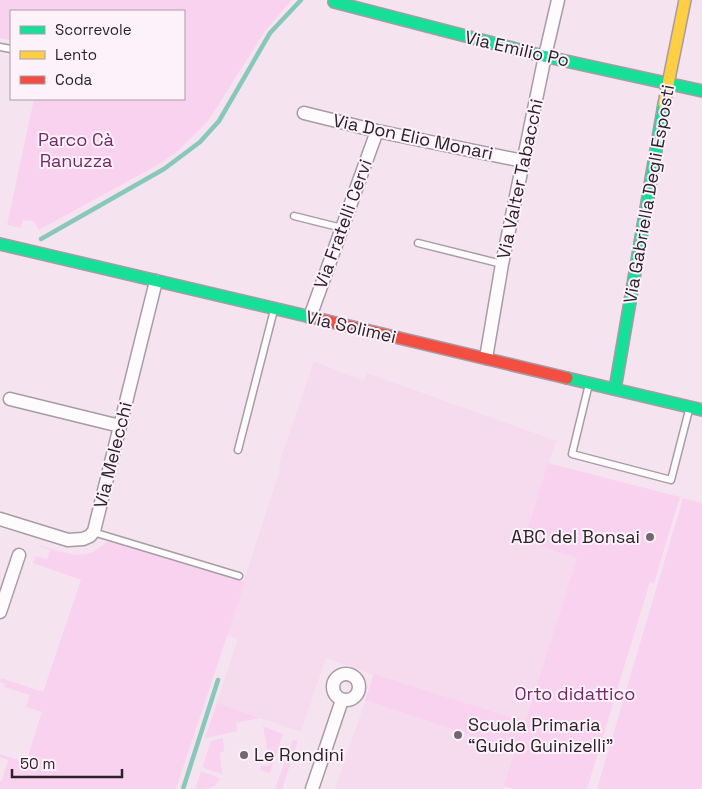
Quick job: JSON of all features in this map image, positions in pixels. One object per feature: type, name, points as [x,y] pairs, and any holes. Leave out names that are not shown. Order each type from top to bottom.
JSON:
[{"type":"street","name":"Via Valter Tabacchi","points":[[486,358],[502,264],[558,0]]},
{"type":"street","name":"Via Gabriella Degli Esposti","points":[[615,389],[668,83],[685,0]]},
{"type":"street","name":"Via Emilio Po","points":[[334,2],[545,56],[702,91]]},
{"type":"street","name":"Via Don Elio Monari","points":[[304,113],[377,131],[523,161]]},
{"type":"street","name":"Via Fratelli Cervi","points":[[310,317],[377,131]]},
{"type":"street","name":"Via Solimei","points":[[0,244],[702,410]]},
{"type":"street","name":"Via Melecchi","points":[[0,519],[68,540],[83,539],[90,536],[93,532],[156,281]]},
{"type":"street","points":[[10,399],[120,426]]},
{"type":"street","points":[[0,612],[19,555]]},
{"type":"street","points":[[312,789],[342,700]]},
{"type":"lane","points":[[294,216],[342,228]]},
{"type":"lane","points":[[418,243],[502,264]]},
{"type":"lane","points":[[238,450],[274,309]]},
{"type":"lane","points":[[589,383],[572,454],[671,480],[690,407]]},
{"type":"lane","points":[[93,532],[239,576]]},
{"type":"shaded area","points":[[314,361],[364,381],[367,373],[557,441],[548,463],[577,558],[525,722],[587,789],[513,789],[505,786],[503,789],[335,789],[374,675],[326,658],[301,732],[217,703],[238,639],[226,635],[280,469],[279,463]]},
{"type":"green space","name":"Parco Cà Ranuzza","points":[[0,0],[292,0],[265,31],[208,121],[178,151],[161,163],[39,230],[34,221],[23,220],[21,228],[7,225],[34,100],[185,100],[185,10],[10,10],[10,40],[0,38]]},
{"type":"green space","name":"Orto didattico","points":[[548,463],[680,497],[654,583],[650,582],[587,789],[513,789],[504,786],[515,750],[365,700],[374,674],[525,722],[577,558],[524,541]]},
{"type":"green space","points":[[683,498],[702,503],[701,789],[597,789]]},
{"type":"green space","points":[[109,541],[245,582],[176,789],[0,789],[0,781],[2,781],[8,760],[0,757],[0,754],[26,762],[42,712],[26,707],[30,695],[4,687],[5,684],[0,682],[1,678],[43,692],[81,580],[33,563],[36,556],[47,559],[50,550],[39,545],[68,554],[83,555],[96,550]]},
{"type":"green space","points":[[217,703],[260,718],[236,723],[238,731],[205,738]]},
{"type":"green space","points":[[263,726],[283,734],[270,773],[260,770],[261,766],[270,765]]},
{"type":"green space","points":[[223,738],[224,752],[220,753],[222,774],[204,768],[203,765],[211,741]]},
{"type":"green space","points":[[292,741],[298,741],[282,789],[275,789]]},
{"type":"green space","points":[[201,772],[220,778],[213,786],[195,789]]},
{"type":"waterway","points":[[41,239],[164,169],[200,142],[219,121],[270,33],[301,0]]},
{"type":"waterway","points":[[183,789],[218,680]]},
{"type":"traffic: fast","points":[[334,2],[543,56],[702,91]]},
{"type":"traffic: fast","points":[[615,389],[664,104]]},
{"type":"traffic: fast","points":[[0,244],[315,318]]},
{"type":"traffic: fast","points":[[567,378],[702,410]]},
{"type":"traffic: slow","points":[[664,104],[685,0]]},
{"type":"traffic: jam","points":[[315,318],[567,378]]},
{"type":"place","name":"ABC del Bonsai","points":[[650,537]]},
{"type":"place","name":"Scuola Primaria “Guido Guinizelli”","points":[[458,735]]},
{"type":"place","name":"Le Rondini","points":[[244,755]]}]
